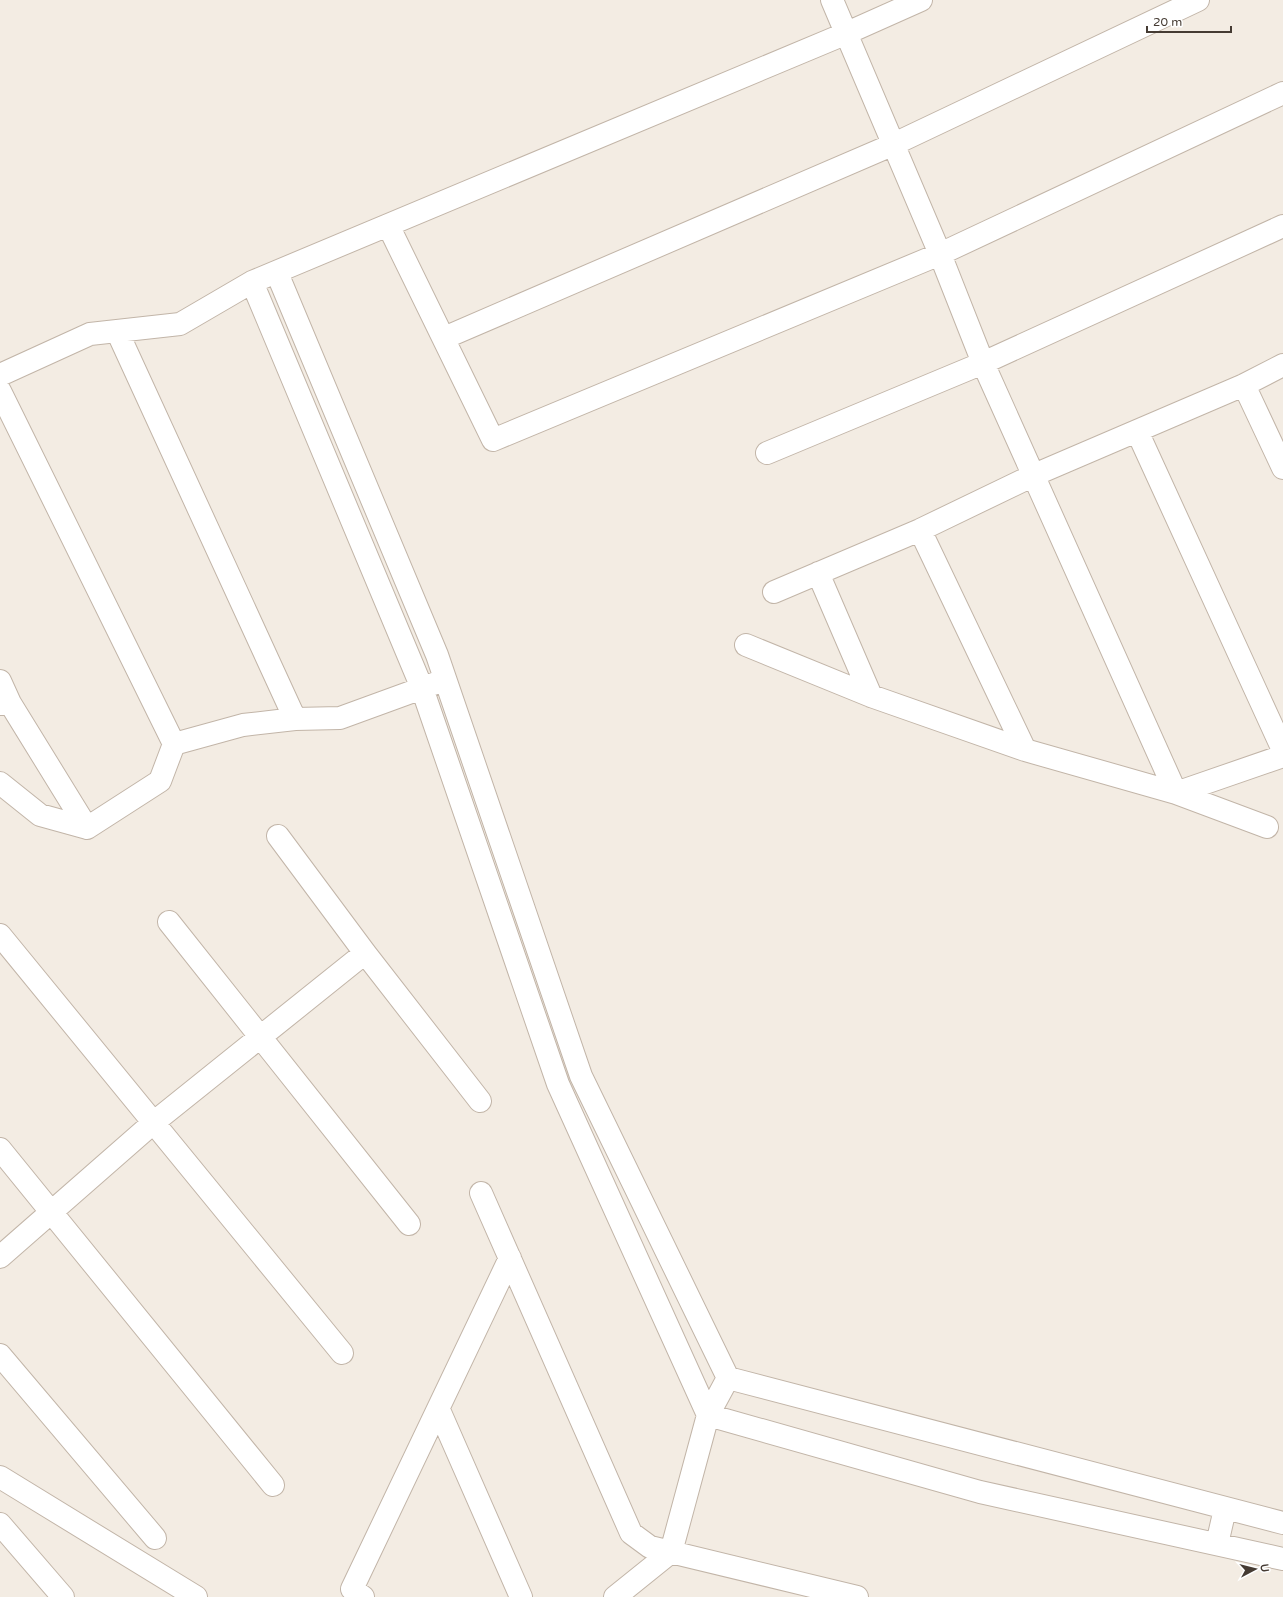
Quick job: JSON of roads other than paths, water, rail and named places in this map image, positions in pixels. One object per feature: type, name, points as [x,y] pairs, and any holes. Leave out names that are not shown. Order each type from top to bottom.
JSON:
[{"type":"street","points":[[832,0],[848,33],[892,145],[940,254],[983,363],[1176,793]]},
{"type":"street","points":[[0,375],[90,334],[180,324],[252,282],[277,273],[388,225],[848,33],[921,0]]},
{"type":"street","points":[[444,338],[892,145],[1198,0]]},
{"type":"street","points":[[388,225],[493,440],[940,254],[1283,93]]},
{"type":"street","points":[[767,453],[983,363],[1283,226]]},
{"type":"street","points":[[277,273],[446,680],[581,1076],[728,1378],[1283,1523]]},
{"type":"street","points":[[252,282],[422,688],[558,1084],[708,1415],[980,1492],[1283,1559]]},
{"type":"street","points":[[117,331],[295,719]]},
{"type":"street","points":[[774,592],[920,530],[1034,475],[1244,384],[1283,365]]},
{"type":"street","points":[[1244,384],[1283,468]]},
{"type":"street","points":[[0,391],[174,744],[160,781],[87,828],[40,815],[0,783]]},
{"type":"street","points":[[1137,431],[1283,750]]},
{"type":"street","points":[[920,530],[1024,750]]},
{"type":"street","points":[[818,573],[871,696]]},
{"type":"street","points":[[746,645],[871,696],[1024,750],[1176,793],[1267,827]]},
{"type":"street","points":[[174,744],[243,725],[295,719],[340,718],[446,680]]},
{"type":"street","points":[[0,681],[5,704],[87,828]]},
{"type":"street","points":[[1176,793],[1283,756]]},
{"type":"street","points":[[278,836],[365,953],[480,1101]]},
{"type":"street","points":[[169,922],[409,1224]]},
{"type":"street","points":[[0,935],[342,1353]]},
{"type":"street","points":[[0,1257],[153,1122],[365,953]]},
{"type":"street","points":[[0,1149],[274,1485]]},
{"type":"street","points":[[481,1193],[631,1533],[650,1547],[857,1597]]},
{"type":"street","points":[[363,1597],[352,1589],[439,1410],[510,1258]]},
{"type":"street","points":[[0,1355],[155,1538]]},
{"type":"street","points":[[615,1597],[671,1552],[708,1415],[728,1378]]},
{"type":"street","points":[[439,1410],[521,1597]]},
{"type":"street","points":[[0,1477],[196,1597]]},
{"type":"street","points":[[1218,1544],[1225,1509]]},
{"type":"street","points":[[0,1524],[63,1597]]}]
